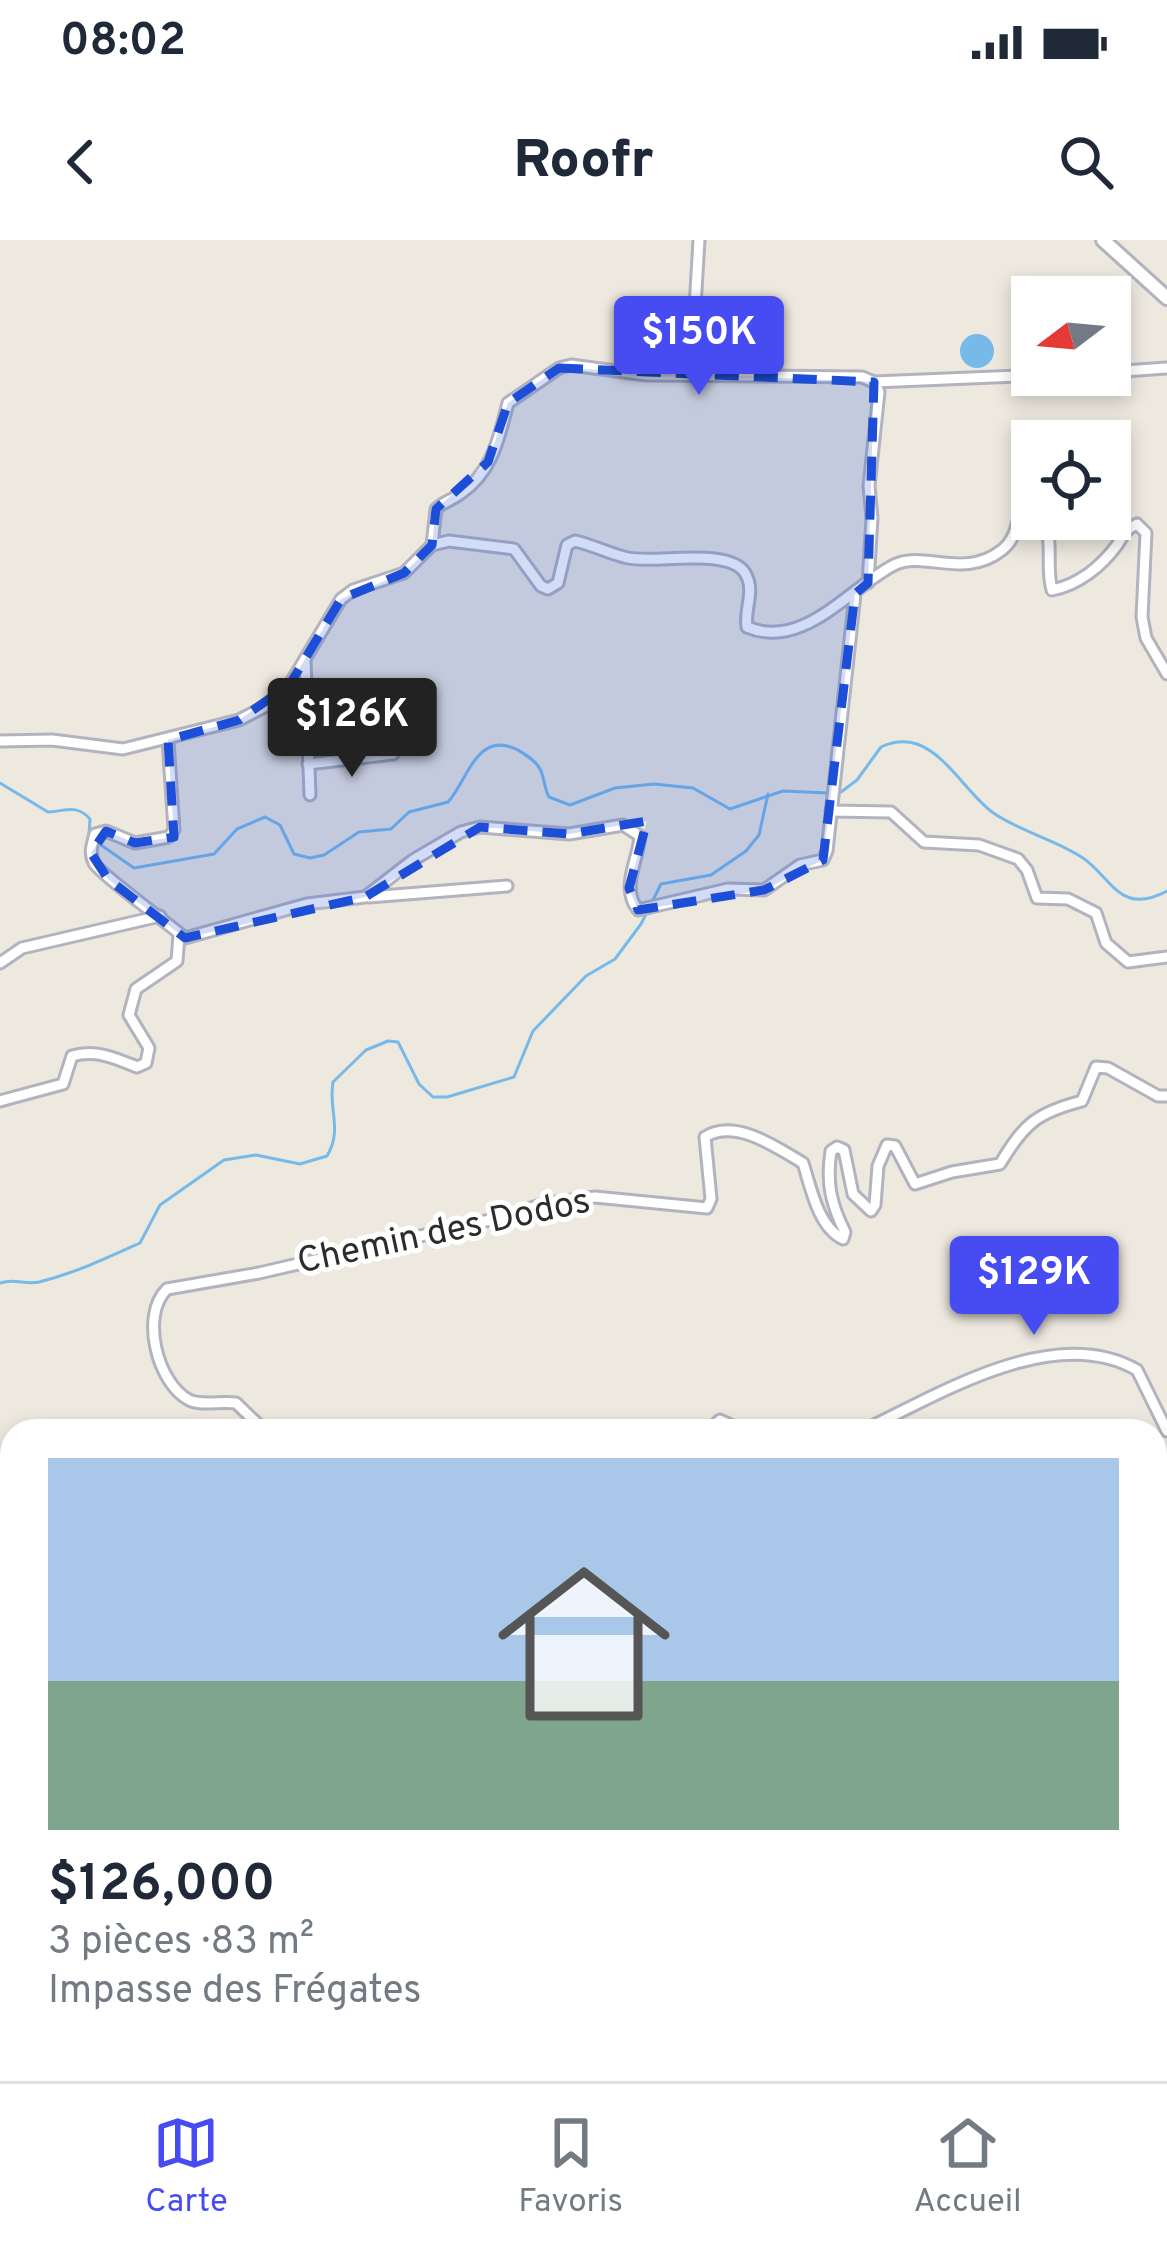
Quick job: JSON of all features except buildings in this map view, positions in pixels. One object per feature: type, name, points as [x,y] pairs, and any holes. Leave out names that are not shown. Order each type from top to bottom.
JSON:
[{"type":"main road","points":[[1103,240],[1167,298]]},
{"type":"street","points":[[691,375],[699,240]]},
{"type":"street","points":[[432,545],[436,508],[470,486],[488,462],[503,436],[508,403],[559,368],[571,365],[646,375],[862,377],[874,382],[1011,376]]},
{"type":"street","points":[[1131,370],[1167,368]]},
{"type":"street","points":[[868,583],[869,486],[878,392],[874,382]]},
{"type":"street","points":[[1131,527],[1137,524],[1146,533],[1142,617],[1146,638],[1167,674]]},
{"type":"street","points":[[0,741],[52,740],[123,749],[239,720],[268,705],[290,685],[341,599],[353,590],[404,573],[432,545],[449,541],[514,550],[548,589],[558,583],[567,544],[574,541],[628,558],[730,560],[745,572],[752,594],[747,627],[765,635],[804,624],[901,562],[972,565],[1001,550],[1011,539]]},
{"type":"street","points":[[1050,540],[1052,590],[1093,571],[1119,540]]},
{"type":"street","points":[[364,897],[412,860],[479,827],[569,834],[623,825],[633,830],[640,836],[640,846],[629,888],[638,910],[728,889],[764,890],[800,865],[823,860],[855,594]]},
{"type":"street","points":[[306,655],[310,795]]},
{"type":"street","points":[[168,740],[174,830],[169,837],[135,843],[106,831],[95,834],[91,853],[108,879],[185,938],[307,904],[508,886]]},
{"type":"street","points":[[308,764],[393,754]]},
{"type":"street","points":[[831,811],[891,812],[924,842],[979,845],[1018,859],[1027,869],[1036,898],[1068,899],[1096,913],[1106,943],[1128,962],[1167,957]]},
{"type":"street","points":[[0,963],[22,948],[160,916]]},
{"type":"street","points":[[0,1101],[63,1084],[72,1056],[84,1052],[137,1066],[146,1063],[149,1048],[129,1015],[132,1002],[136,989],[177,961],[178,932]]},
{"type":"street","name":"Chemin des Dodos","points":[[256,1419],[236,1403],[195,1403],[170,1384],[155,1339],[156,1309],[167,1288],[259,1273],[543,1204],[595,1197],[707,1208],[711,1199],[705,1136],[712,1131],[739,1131],[802,1163],[818,1208],[833,1235],[843,1239],[828,1174],[831,1151],[837,1147],[844,1150],[853,1194],[872,1210],[878,1166],[887,1144],[895,1147],[915,1184],[925,1184],[952,1172],[1000,1164],[1034,1118],[1082,1101],[1096,1067],[1108,1068],[1158,1096],[1167,1096]]},
{"type":"street","points":[[886,1419],[966,1378],[1064,1354],[1093,1353],[1138,1370],[1161,1419]]},
{"type":"highlighted area","points":[[559,368],[874,382],[868,583],[855,594],[823,860],[764,890],[638,910],[629,888],[647,821],[569,834],[480,827],[365,897],[185,938],[108,879],[91,853],[106,831],[135,843],[174,837],[168,740],[239,720],[290,684],[341,599],[404,573],[432,545],[436,509],[488,462],[508,403]]},
{"type":"water","points":[[977,334],[989,339],[994,351],[989,363],[977,368],[965,363],[960,351],[965,339]]},
{"type":"waterway","points":[[841,792],[857,780],[881,747],[917,744],[938,757],[992,812],[1083,858],[1119,892],[1138,899],[1167,891]]},
{"type":"waterway","points":[[98,843],[134,868],[214,854],[237,829],[265,817],[280,825],[294,854],[324,855],[359,832],[391,829],[409,812],[448,802],[483,751],[504,745],[538,766],[549,797],[570,805],[615,788],[654,784],[693,788],[730,809],[783,791],[828,793]]},
{"type":"waterway","points":[[0,783],[48,812],[80,811],[90,819],[89,834]]},
{"type":"waterway","points":[[0,1283],[52,1278],[140,1243],[160,1205],[224,1160],[256,1155],[300,1164],[327,1156],[335,1128],[333,1082],[366,1050],[388,1041],[398,1042],[419,1084],[433,1097],[514,1077],[533,1031],[586,976],[615,959],[641,924],[661,884],[711,875],[746,851],[759,835],[768,794]]}]
